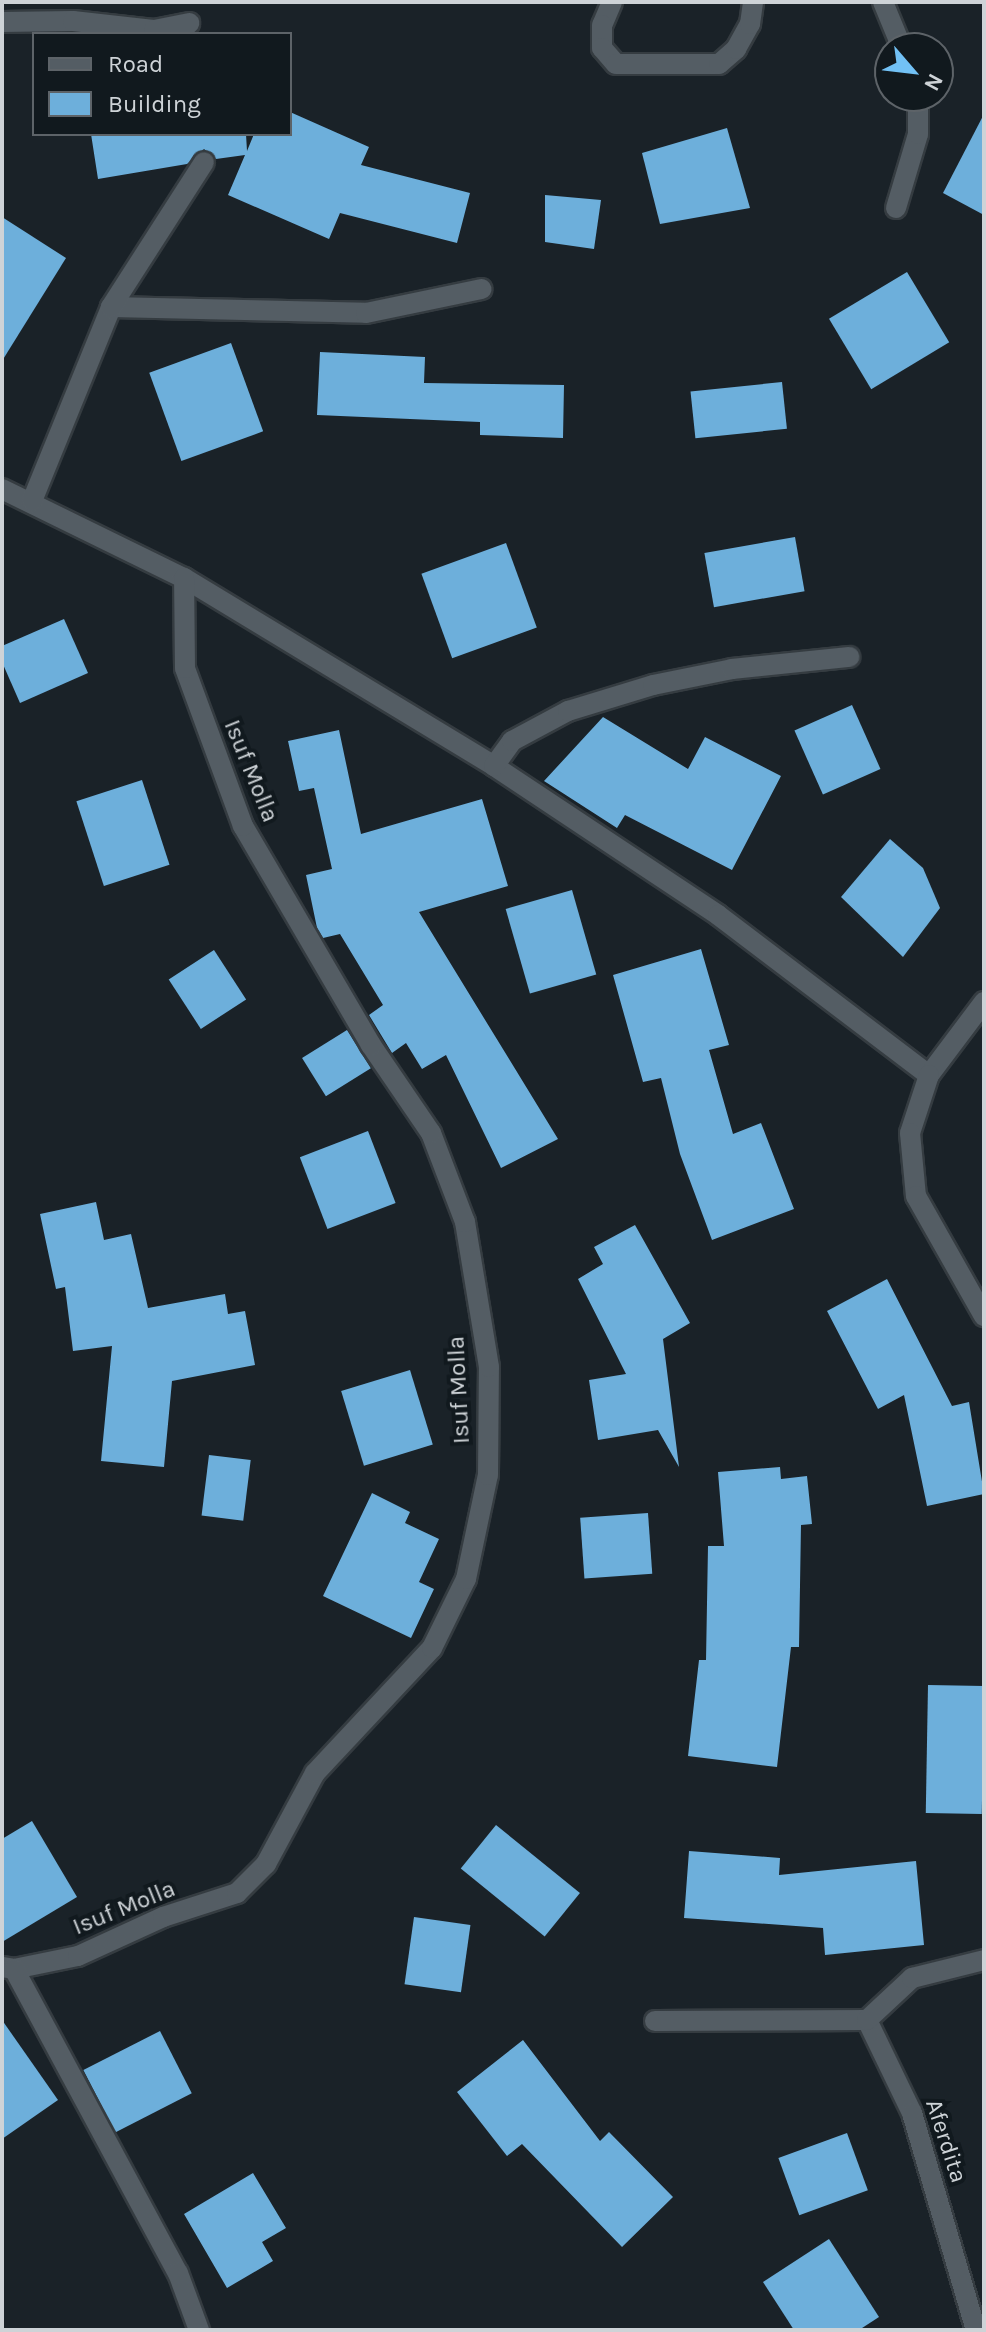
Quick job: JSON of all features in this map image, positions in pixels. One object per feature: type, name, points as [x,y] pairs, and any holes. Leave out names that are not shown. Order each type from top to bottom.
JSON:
[{"type":"street","points":[[612,2],[602,25],[602,48],[616,64],[719,64],[736,49],[750,24],[753,2]]},
{"type":"street","points":[[883,2],[895,32]]},
{"type":"street","points":[[2,22],[73,21],[154,30],[189,23]]},
{"type":"street","points":[[896,208],[918,134],[918,112]]},
{"type":"street","points":[[32,501],[111,307],[204,162]]},
{"type":"street","points":[[111,307],[366,313],[482,289]]},
{"type":"street","points":[[2,489],[184,578],[494,766],[718,915],[929,1075]]},
{"type":"street","name":"Isuf Molla","points":[[8,1968],[78,1956],[163,1917],[237,1893],[266,1864],[315,1773],[432,1648],[466,1579],[488,1475],[489,1367],[465,1222],[431,1133],[371,1045],[243,826],[185,668],[184,578]]},
{"type":"street","points":[[494,766],[512,741],[568,711],[639,689],[732,669],[849,657]]},
{"type":"street","points":[[984,1002],[929,1075],[910,1133],[916,1196],[984,1316]]},
{"type":"street","points":[[655,2021],[867,2020],[912,1978],[984,1960]]},
{"type":"street","points":[[8,1968],[178,2273],[199,2330]]},
{"type":"street","name":"Aferdita","points":[[867,2020],[912,2113],[976,2330]]},
{"type":"building","points":[[292,113],[369,147],[361,165],[470,193],[457,243],[340,213],[329,239],[228,195],[245,155],[216,159],[204,149],[187,164],[98,179],[91,136],[246,136],[247,151],[253,136],[292,136]]},
{"type":"building","points":[[984,114],[984,215],[943,193]]},
{"type":"building","points":[[727,128],[750,208],[660,224],[642,153]]},
{"type":"building","points":[[545,195],[601,200],[594,249],[545,242]]},
{"type":"building","points":[[2,217],[66,258],[2,361]]},
{"type":"building","points":[[907,272],[949,342],[871,389],[829,319]]},
{"type":"building","points":[[231,343],[263,431],[181,461],[149,373]]},
{"type":"building","points":[[320,352],[425,357],[424,383],[564,385],[563,438],[480,435],[480,422],[317,415]]},
{"type":"building","points":[[782,382],[787,429],[695,438],[691,392]]},
{"type":"building","points":[[795,537],[805,591],[714,607],[704,553]]},
{"type":"building","points":[[506,543],[537,628],[452,658],[421,574]]},
{"type":"building","points":[[64,619],[88,673],[20,703],[2,662],[2,646]]},
{"type":"building","points":[[852,705],[880,769],[823,795],[794,731]]},
{"type":"building","points":[[603,717],[688,769],[705,737],[781,776],[732,870],[625,815],[617,828],[544,781]]},
{"type":"building","points":[[339,730],[361,834],[482,799],[508,886],[419,912],[558,1139],[501,1168],[446,1055],[422,1069],[406,1043],[392,1053],[369,1015],[383,1005],[340,934],[323,938],[317,928],[306,875],[332,869],[314,788],[299,791],[288,741]]},
{"type":"building","points":[[142,780],[170,865],[104,886],[76,801]]},
{"type":"building","points":[[890,839],[923,868],[940,908],[903,957],[841,897]]},
{"type":"building","points":[[572,890],[596,975],[530,994],[506,909]]},
{"type":"building","points":[[701,949],[729,1045],[709,1050],[733,1134],[761,1123],[794,1209],[712,1240],[680,1154],[661,1078],[643,1082],[613,975]]},
{"type":"building","points":[[214,950],[246,999],[201,1029],[169,979]]},
{"type":"building","points":[[347,1030],[371,1068],[326,1096],[302,1058]]},
{"type":"building","points":[[368,1131],[396,1203],[327,1229],[300,1157]]},
{"type":"building","points":[[96,1202],[104,1240],[131,1234],[148,1308],[225,1294],[228,1314],[245,1311],[255,1365],[172,1381],[164,1467],[101,1461],[112,1346],[73,1351],[65,1287],[56,1289],[40,1214]]},
{"type":"building","points":[[635,1225],[690,1323],[663,1339],[679,1467],[658,1430],[598,1440],[589,1380],[626,1374],[578,1279],[603,1264],[594,1247]]},
{"type":"building","points":[[887,1279],[952,1406],[969,1402],[984,1494],[927,1506],[904,1395],[878,1409],[827,1311]]},
{"type":"building","points":[[410,1370],[433,1445],[364,1466],[341,1391]]},
{"type":"building","points":[[209,1455],[251,1460],[243,1521],[202,1516]]},
{"type":"building","points":[[780,1467],[781,1479],[807,1476],[812,1524],[801,1525],[799,1647],[791,1647],[777,1767],[688,1756],[699,1660],[706,1660],[708,1546],[724,1546],[718,1472]]},
{"type":"building","points":[[372,1493],[410,1512],[405,1523],[439,1539],[419,1582],[434,1589],[411,1638],[323,1596]]},
{"type":"building","points":[[648,1513],[652,1574],[584,1579],[580,1518]]},
{"type":"building","points":[[928,1685],[984,1686],[982,1814],[926,1813]]},
{"type":"building","points":[[32,1821],[77,1897],[2,1942],[2,1839]]},
{"type":"building","points":[[496,1825],[580,1893],[545,1936],[461,1869]]},
{"type":"building","points":[[689,1851],[780,1858],[779,1875],[916,1861],[924,1945],[825,1955],[823,1928],[684,1918]]},
{"type":"building","points":[[414,1917],[470,1925],[461,1992],[405,1984]]},
{"type":"building","points":[[2,2020],[58,2100],[2,2139]]},
{"type":"building","points":[[160,2031],[192,2093],[115,2132],[83,2070]]},
{"type":"building","points":[[523,2040],[600,2141],[609,2132],[673,2197],[622,2247],[522,2144],[507,2156],[457,2092]]},
{"type":"building","points":[[847,2133],[868,2190],[799,2215],[778,2158]]},
{"type":"building","points":[[253,2173],[286,2228],[262,2242],[273,2261],[227,2288],[184,2214]]},
{"type":"building","points":[[829,2239],[879,2317],[859,2330],[794,2330],[763,2282]]}]
